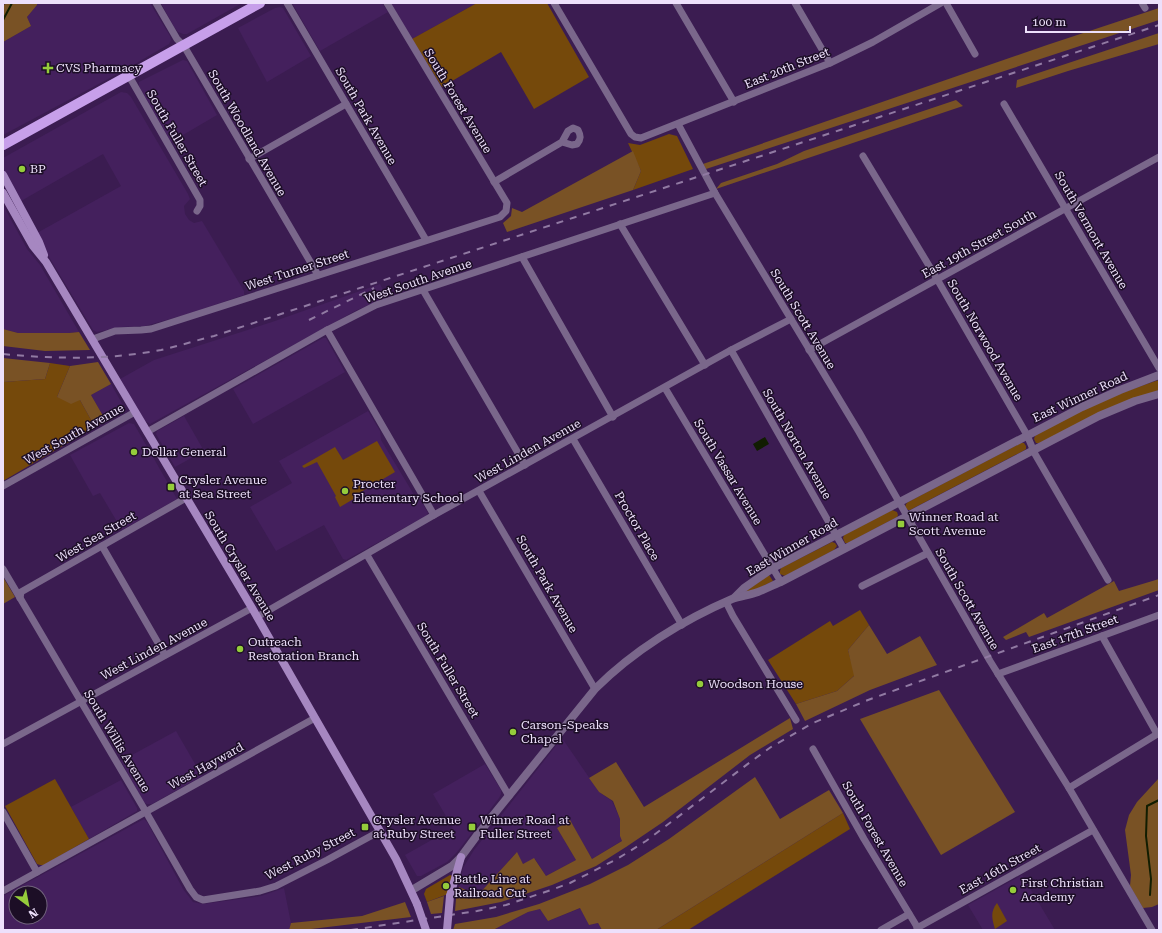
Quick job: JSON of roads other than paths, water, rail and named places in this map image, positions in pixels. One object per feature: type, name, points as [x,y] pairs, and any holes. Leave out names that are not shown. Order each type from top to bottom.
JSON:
[{"type":"main road","points":[[3,145],[260,3]]},
{"type":"main road","name":"South Crysler Avenue","points":[[3,175],[39,242],[46,262]]},
{"type":"main road","name":"South Crysler Avenue","points":[[3,193],[33,246],[46,262],[93,339],[252,608],[380,831],[412,890],[426,930]]},
{"type":"main road","points":[[447,930],[450,896],[461,857]]},
{"type":"street","name":"South Woodland Avenue","points":[[156,3],[176,37],[184,46],[318,275]]},
{"type":"street","name":"South Park Avenue","points":[[287,3],[426,240]]},
{"type":"street","name":"South Forest Avenue","points":[[387,3],[507,203],[506,211]]},
{"type":"street","name":"East 20th Street","points":[[554,3],[631,134],[635,137],[641,138],[830,63],[873,42],[941,3]]},
{"type":"street","points":[[676,3],[734,102]]},
{"type":"street","points":[[795,3],[830,63]]},
{"type":"street","points":[[946,3],[975,54]]},
{"type":"street","name":"South Fuller Street","points":[[129,76],[200,200],[200,206],[197,211]]},
{"type":"street","points":[[249,159],[346,104]]},
{"type":"street","name":"South Vermont Avenue","points":[[1004,104],[1159,368]]},
{"type":"street","name":"South Scott Avenue","points":[[678,124],[715,193],[859,432],[998,674],[1069,788],[1152,930]]},
{"type":"street","points":[[494,182],[562,142]]},
{"type":"street","name":"South Norwood Avenue","points":[[863,156],[937,279],[1108,580]]},
{"type":"street","name":"East 19th Street South","points":[[809,350],[1159,157]]},
{"type":"street","name":"West South Avenue","points":[[147,432],[327,330],[376,305],[715,193]]},
{"type":"street","name":"West Turner Street","points":[[93,339],[116,330],[151,329],[500,217],[506,211]]},
{"type":"street","points":[[620,224],[705,365]]},
{"type":"street","points":[[522,257],[613,417]]},
{"type":"street","points":[[422,290],[525,465]]},
{"type":"street","name":"West Linden Avenue","points":[[257,617],[367,555],[434,515],[613,417],[731,350],[791,320]]},
{"type":"street","points":[[327,330],[434,515]]},
{"type":"street","name":"South Norton Avenue","points":[[731,350],[844,549]]},
{"type":"street","name":"East Winner Road","points":[[734,598],[744,588],[773,568],[1102,397],[1159,375]]},
{"type":"street","name":"South Vassar Avenue","points":[[665,388],[781,582]]},
{"type":"street","name":"East Winner Road","points":[[734,598],[758,592],[781,582],[1104,413],[1135,401],[1159,394]]},
{"type":"street","name":"West South Avenue","points":[[3,486],[135,412]]},
{"type":"street","name":"Proctor Place","points":[[573,439],[682,625]]},
{"type":"street","name":"South Park Avenue","points":[[479,491],[595,689]]},
{"type":"street","name":"West Sea Street","points":[[20,598],[21,592],[186,498]]},
{"type":"street","points":[[102,546],[165,656]]},
{"type":"street","points":[[862,586],[928,553]]},
{"type":"street","name":"South Fuller Street","points":[[367,555],[509,796]]},
{"type":"street","name":"South Willis Avenue","points":[[3,569],[190,889],[196,897],[203,900],[226,897]]},
{"type":"street","points":[[412,890],[443,873],[461,857],[595,689],[608,676],[665,634],[734,598]]},
{"type":"street","points":[[726,602],[796,720]]},
{"type":"street","name":"West Linden Avenue","points":[[3,744],[252,608]]},
{"type":"street","name":"East 17th Street","points":[[998,674],[1159,615]]},
{"type":"street","points":[[1069,788],[1158,733],[1102,636]]},
{"type":"street","name":"West Hayward","points":[[3,891],[315,718]]},
{"type":"street","name":"South Forest Avenue","points":[[813,749],[918,929]]},
{"type":"street","points":[[3,812],[37,872]]},
{"type":"street","name":"East 16th Street","points":[[918,929],[1093,830]]},
{"type":"street","name":"West Ruby Street","points":[[226,897],[260,891],[276,886],[380,831]]},
{"type":"street","points":[[881,930],[909,914]]},
{"type":"waterway","points":[[3,20],[12,3]]},
{"type":"waterway","points":[[1150,895],[1151,879],[1146,836],[1147,806],[1159,800]]},
{"type":"railway","points":[[3,354],[63,358],[122,356],[161,350],[214,336],[1159,25]]},
{"type":"railway","points":[[309,320],[374,288]]},
{"type":"railway","points":[[351,930],[477,911],[506,905],[570,883],[617,859],[646,841],[771,747],[813,723],[868,700],[1159,595]]},
{"type":"place","name":"CVS Pharmacy","points":[[48,68]]},
{"type":"place","name":"BP","points":[[22,169]]},
{"type":"place","name":"Dollar General","points":[[134,452]]},
{"type":"place","name":"Crysler Avenue at Sea Street","points":[[171,487]]},
{"type":"place","name":"Procter Elementary School","points":[[345,491]]},
{"type":"place","name":"Winner Road at Scott Avenue","points":[[901,524]]},
{"type":"place","name":"Outreach Restoration Branch","points":[[240,649]]},
{"type":"place","name":"Woodson House","points":[[700,684]]},
{"type":"place","name":"Carson-Speaks Chapel","points":[[513,732]]},
{"type":"place","name":"Crysler Avenue at Ruby Street","points":[[365,827]]},
{"type":"place","name":"Winner Road at Fuller Street","points":[[472,827]]},
{"type":"place","name":"Battle Line at Railroad Cut","points":[[446,886]]},
{"type":"place","name":"First Christian Academy","points":[[1013,890]]}]
